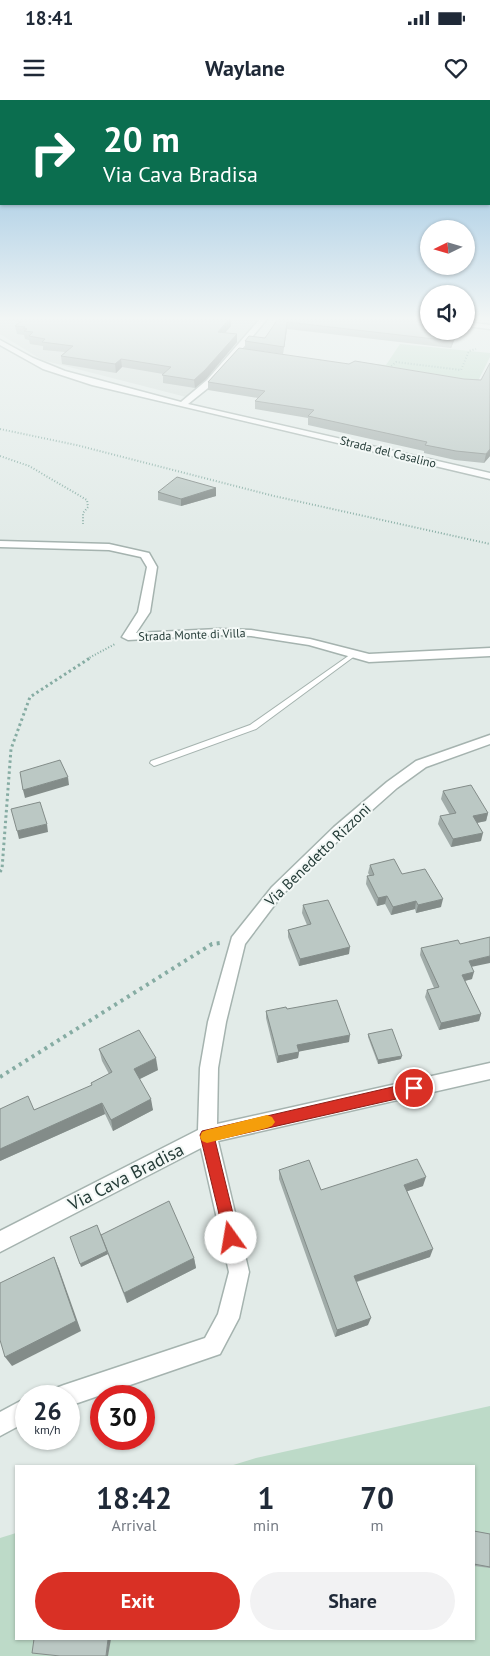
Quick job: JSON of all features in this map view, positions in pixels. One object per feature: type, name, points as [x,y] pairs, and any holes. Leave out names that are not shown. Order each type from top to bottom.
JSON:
[{"type":"street","name":"Strada del Casalino","points":[[128,392],[490,476]]},
{"type":"street","points":[[182,405],[198,392]]},
{"type":"street","name":"Strada Monte di Villa","points":[[0,544],[109,547],[145,555],[152,568],[146,604],[144,612],[128,637]]},
{"type":"street","name":"Strada Monte di Villa","points":[[128,637],[219,632],[251,633],[310,642],[369,658],[490,652]]},
{"type":"street","name":"Via Benedetto Rizzoni","points":[[80,1391],[212,1346],[228,1318],[239,1272],[207,1135],[209,1068],[217,1022],[238,942],[277,891],[339,831],[392,785],[421,764],[490,739]]},
{"type":"street","name":"Via Cava Bradisa","points":[[0,1242],[207,1135],[490,1071]]},
{"type":"street","points":[[0,1425],[15,1416]]},
{"type":"lane","points":[[154,763],[254,727],[354,654]]},
{"type":"path","points":[[0,429],[110,453],[199,479],[311,506],[490,544]]},
{"type":"path","points":[[0,456],[30,466],[87,500],[88,507],[83,513],[83,524]]},
{"type":"path","points":[[0,872],[2,869],[11,749],[30,697],[83,662],[128,637]]},
{"type":"path","points":[[0,1077],[212,944],[238,942]]},
{"type":"shaded area","points":[[165,392],[196,392],[190,398]]},
{"type":"green space","points":[[490,1406],[490,1656],[0,1656],[0,1538],[15,1533],[15,1640],[475,1640],[475,1465],[233,1465],[256,1458]]},
{"type":"building","points":[[264,392],[490,392],[490,449],[486,454],[425,445],[427,442],[308,416],[314,410],[255,401]]},
{"type":"building","points":[[177,477],[216,488],[181,499],[158,492]]},
{"type":"building","points":[[60,760],[68,777],[23,790],[20,772]]},
{"type":"building","points":[[471,785],[488,813],[473,816],[483,833],[453,839],[440,816],[456,813],[443,791]]},
{"type":"building","points":[[40,802],[47,824],[17,831],[11,809]]},
{"type":"building","points":[[394,859],[402,874],[425,869],[443,899],[418,905],[416,901],[393,907],[387,896],[378,898],[367,876],[374,875],[370,865]]},
{"type":"building","points":[[328,900],[350,947],[300,959],[288,930],[311,924],[303,905]]},
{"type":"building","points":[[490,937],[490,956],[469,961],[474,972],[462,975],[481,1014],[441,1023],[427,990],[439,987],[421,948],[458,940],[460,944]]},
{"type":"building","points":[[337,1000],[350,1035],[297,1045],[299,1052],[278,1056],[266,1011]]},
{"type":"building","points":[[392,1029],[402,1056],[378,1060],[368,1034]]},
{"type":"building","points":[[139,1030],[156,1058],[134,1069],[151,1099],[111,1120],[102,1103],[0,1149],[0,1109],[28,1096],[34,1110],[92,1085],[91,1083],[112,1072],[99,1049]]},
{"type":"building","points":[[417,1159],[426,1177],[404,1185],[433,1249],[354,1276],[371,1318],[337,1330],[279,1170],[309,1160],[321,1190]]},
{"type":"building","points":[[169,1201],[194,1258],[124,1293],[101,1235]]},
{"type":"building","points":[[97,1225],[107,1251],[80,1264],[70,1237]]},
{"type":"building","points":[[54,1257],[76,1321],[5,1357],[0,1340],[0,1283]]},
{"type":"building","points":[[475,1531],[490,1534],[490,1567],[475,1564]]},
{"type":"building","points":[[34,1640],[108,1640],[106,1656],[60,1656],[32,1653]]},
{"type":"slow traffic","points":[[207,1137],[207,1135],[267,1122]]},
{"type":"route","points":[[231,1238],[207,1135],[414,1088]]}]
